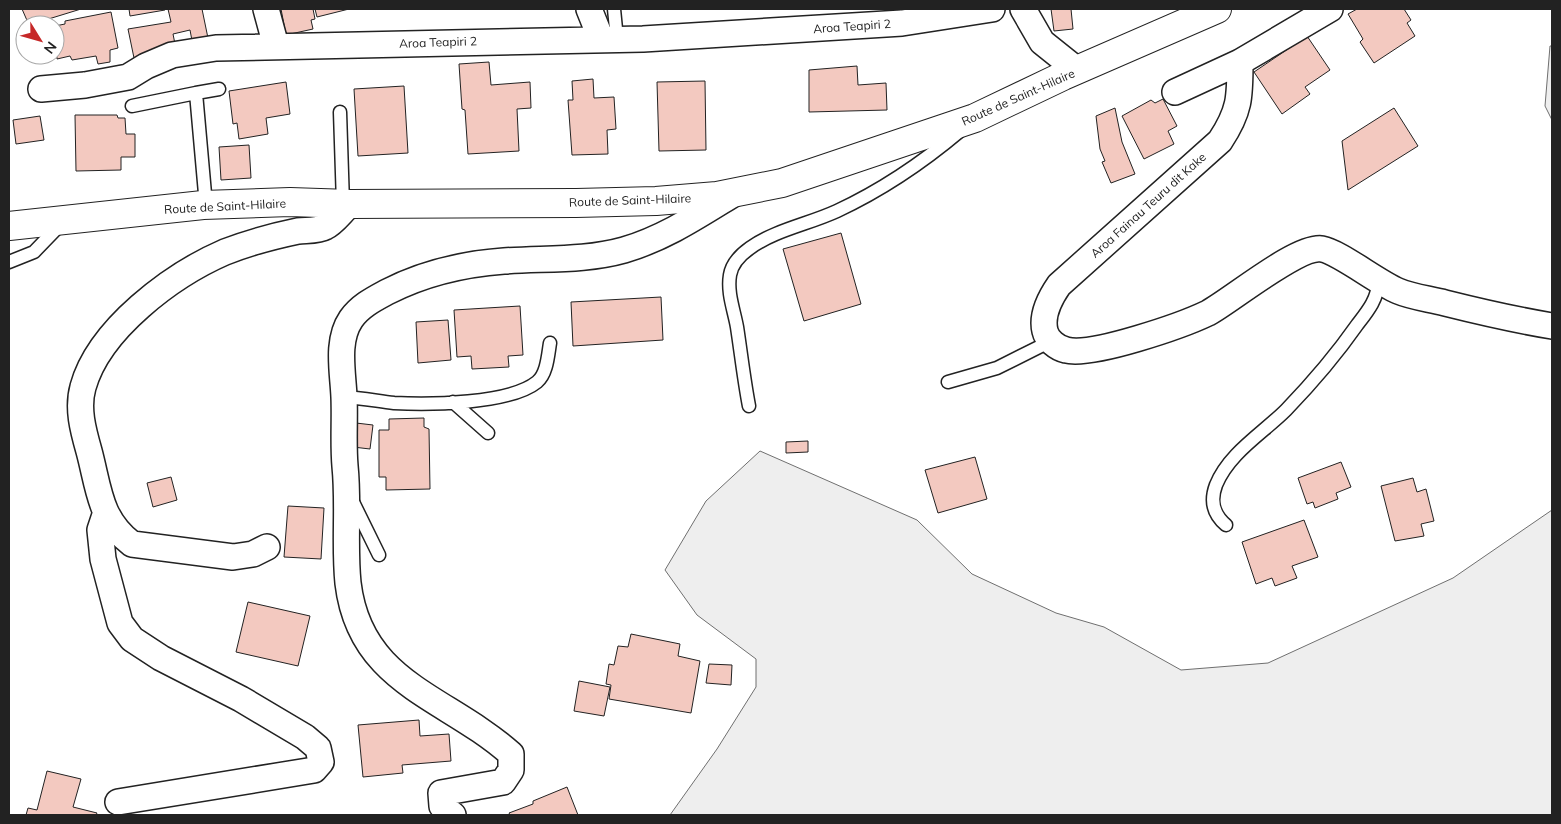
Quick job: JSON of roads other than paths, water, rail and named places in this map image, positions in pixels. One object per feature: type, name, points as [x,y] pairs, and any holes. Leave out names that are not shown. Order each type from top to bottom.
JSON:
[{"type":"main road","name":"Route de Saint-Hilaire","points":[[9,226],[206,205],[290,202],[346,204],[656,201],[738,192],[782,183],[825,170],[975,118],[1077,70],[1216,9]]},
{"type":"street","points":[[266,9],[276,46]]},
{"type":"street","points":[[589,9],[609,39]]},
{"type":"street","name":"Aroa Teapiri 2","points":[[41,89],[85,85],[128,77],[146,66],[172,55],[216,48],[609,39],[902,23],[934,12],[992,9]]},
{"type":"street","points":[[1022,9],[1042,42],[1077,70]]},
{"type":"street","points":[[1175,92],[1240,62],[1330,9]]},
{"type":"street","name":"Aroa Fainau Teuru dit Kake","points":[[1051,341],[1046,335],[1044,326],[1049,301],[1059,286],[1220,140],[1234,119],[1240,92],[1240,62]]},
{"type":"street","points":[[452,815],[442,806],[441,792],[503,782],[511,770],[511,754],[496,741],[435,702],[380,659],[363,637],[353,612],[348,580],[348,491],[343,449],[342,341],[350,320],[365,304],[386,292],[423,276],[461,266],[504,261],[584,257],[622,250],[658,238],[738,192]]},
{"type":"street","points":[[267,547],[253,554],[233,557],[132,544],[119,534],[105,515],[84,432],[80,408],[82,388],[92,364],[106,343],[132,315],[160,290],[193,267],[226,252],[263,240],[298,231],[324,228],[346,204]]},
{"type":"street","points":[[1051,341],[1067,351],[1088,349],[1124,342],[1166,329],[1208,313],[1289,260],[1321,249],[1333,253],[1378,282],[1400,292],[1552,326]]},
{"type":"street","points":[[105,515],[100,530],[103,559],[120,624],[132,639],[161,658],[241,699],[305,737],[318,748],[321,762],[314,770],[118,802]]},
{"type":"lane","points":[[609,39],[614,9]]},
{"type":"lane","points":[[132,106],[219,89]]},
{"type":"lane","points":[[196,94],[206,205]]},
{"type":"lane","points":[[340,112],[346,204]]},
{"type":"lane","points":[[749,406],[729,294],[730,274],[737,259],[750,248],[768,238],[836,212],[871,194],[923,162],[975,118]]},
{"type":"lane","points":[[9,262],[34,252],[65,220]]},
{"type":"lane","points":[[1226,525],[1216,516],[1213,502],[1216,485],[1231,462],[1285,410],[1340,351],[1370,306],[1378,290],[1378,282]]},
{"type":"lane","points":[[948,382],[997,368],[1051,341]]},
{"type":"lane","points":[[344,397],[394,403],[453,402],[520,392],[539,381],[547,364],[550,343]]},
{"type":"lane","points":[[453,402],[488,433]]},
{"type":"lane","points":[[348,491],[379,555]]}]
